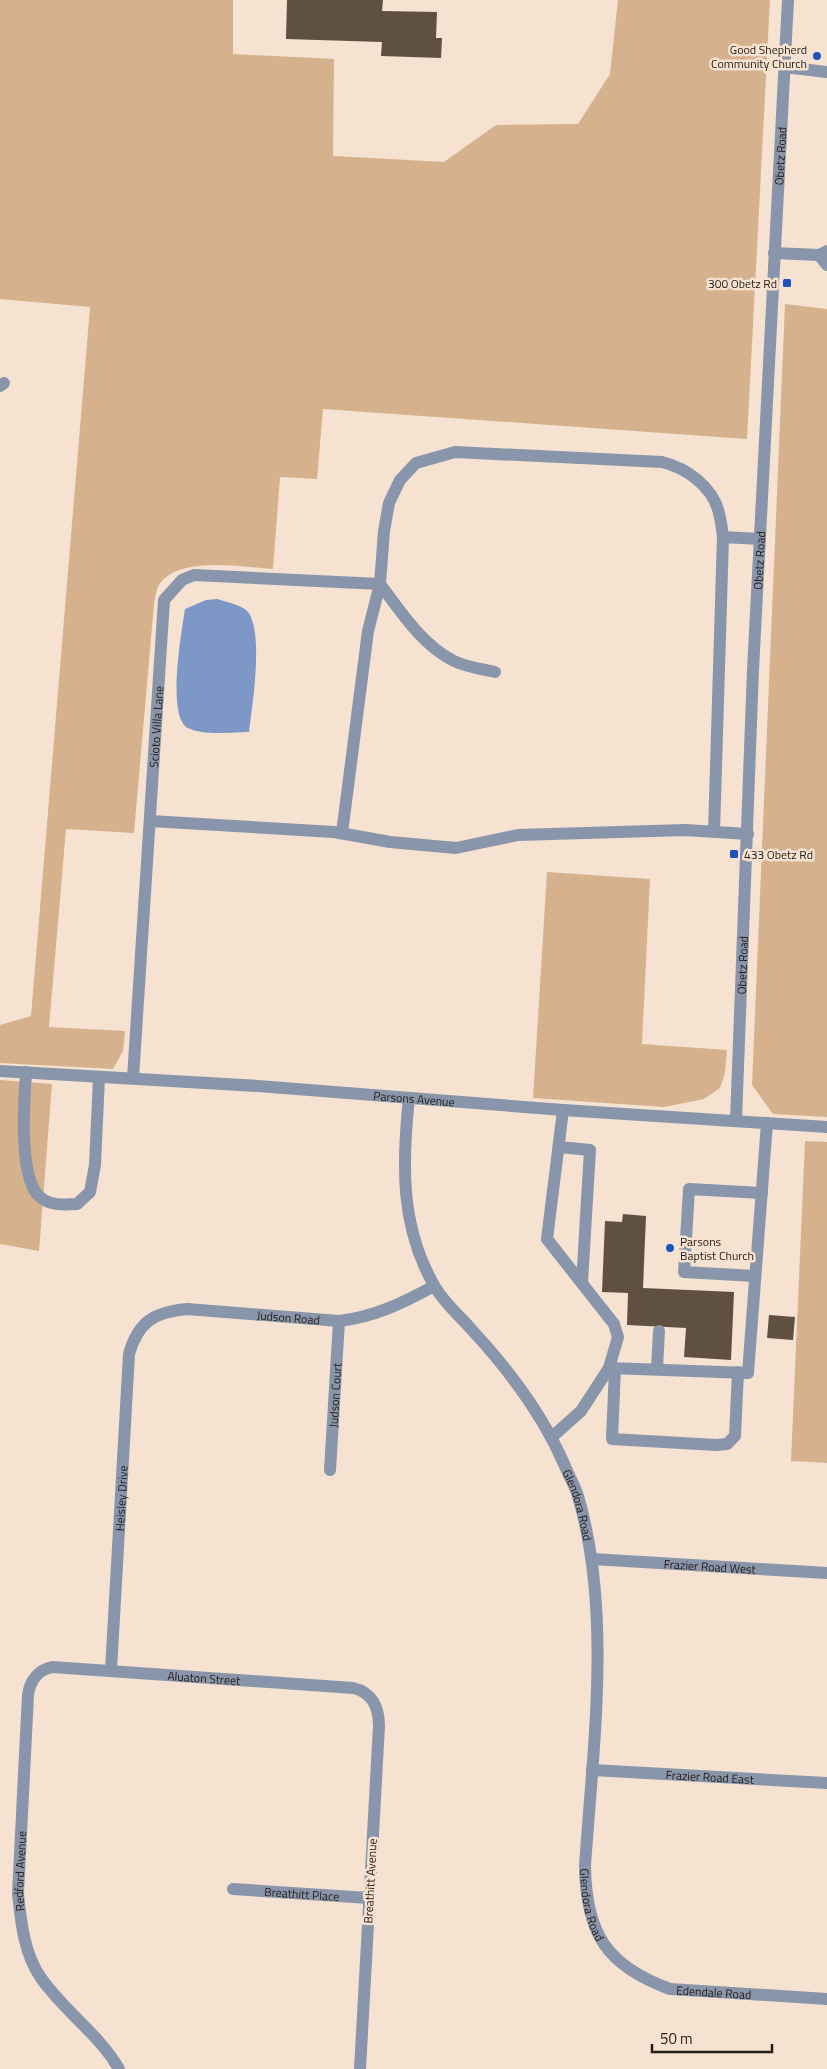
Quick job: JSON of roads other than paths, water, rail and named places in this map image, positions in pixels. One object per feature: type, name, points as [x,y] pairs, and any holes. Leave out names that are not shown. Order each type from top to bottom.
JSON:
[{"type":"street","name":"Obetz Road","points":[[736,1120],[760,539],[788,0]]},
{"type":"street","points":[[784,67],[827,72]]},
{"type":"street","points":[[774,253],[824,257]]},
{"type":"street","points":[[342,833],[368,631],[380,584],[384,531],[388,512],[400,480],[416,463],[456,452],[662,462],[674,464],[691,474],[706,488],[719,511],[723,537],[714,832]]},
{"type":"street","points":[[723,537],[760,539]]},
{"type":"street","name":"Scioto Villa Lane","points":[[133,1078],[164,600],[182,580],[194,575],[380,584]]},
{"type":"street","points":[[380,584],[405,617],[436,650],[455,661],[495,672]]},
{"type":"street","points":[[150,821],[342,833],[390,842],[456,848],[518,835],[685,830],[748,834]]},
{"type":"street","name":"Parsons Avenue","points":[[0,1071],[133,1078],[563,1110],[827,1127]]},
{"type":"street","points":[[26,1072],[23,1128],[27,1170],[37,1195],[55,1205],[77,1204],[90,1192],[96,1165],[99,1077]]},
{"type":"street","name":"Glendora Road","points":[[409,1098],[404,1150],[405,1190],[413,1234],[434,1286],[445,1302],[472,1330],[524,1392],[552,1437],[578,1495],[592,1559],[597,1615],[597,1675],[586,1890],[589,1912],[598,1934],[611,1953]]},
{"type":"street","points":[[563,1110],[547,1239],[614,1324],[618,1337],[612,1368],[612,1439],[716,1446],[728,1444],[735,1436],[738,1372]]},
{"type":"street","points":[[612,1368],[748,1372],[767,1123]]},
{"type":"street","points":[[559,1147],[590,1150],[582,1283]]},
{"type":"street","points":[[755,1276],[684,1272],[689,1188],[762,1193]]},
{"type":"street","name":"Judson Road","points":[[140,1328],[153,1317],[170,1311],[187,1309],[339,1321],[358,1319],[386,1311],[434,1286]]},
{"type":"street","name":"Judson Court","points":[[330,1470],[339,1321]]},
{"type":"street","name":"Heisley Drive","points":[[111,1670],[129,1354],[133,1339],[140,1328]]},
{"type":"street","points":[[658,1369],[659,1331]]},
{"type":"street","points":[[552,1437],[581,1411],[612,1368]]},
{"type":"street","name":"Frazier Road West","points":[[592,1559],[827,1572]]},
{"type":"street","name":"Aluaton Street","points":[[39,1674],[47,1668],[56,1666],[353,1688],[359,1689],[369,1696]]},
{"type":"street","name":"Redford Avenue","points":[[39,1674],[31,1683],[28,1695],[18,1894],[20,1919],[26,1943],[41,1978],[108,2051],[119,2069]]},
{"type":"street","name":"Breathitt Avenue","points":[[360,2069],[379,1718],[378,1710],[369,1696]]},
{"type":"street","name":"Frazier Road East","points":[[592,1770],[827,1784]]},
{"type":"street","name":"Breathitt Place","points":[[233,1889],[369,1898]]},
{"type":"street","name":"Edendale Road","points":[[611,1953],[629,1970],[647,1981],[670,1989],[827,1999]]},
{"type":"water","points":[[217,599],[243,608],[252,619],[255,633],[256,668],[249,732],[202,732],[188,728],[181,721],[178,708],[177,672],[185,609],[206,600]]},
{"type":"place","name":"Good Shepherd Community Church","points":[[817,56]]},
{"type":"place","name":"300 Obetz Rd","points":[[787,283]]},
{"type":"place","name":"433 Obetz Rd","points":[[734,854]]},
{"type":"place","name":"Parsons Baptist Church","points":[[670,1248]]}]
